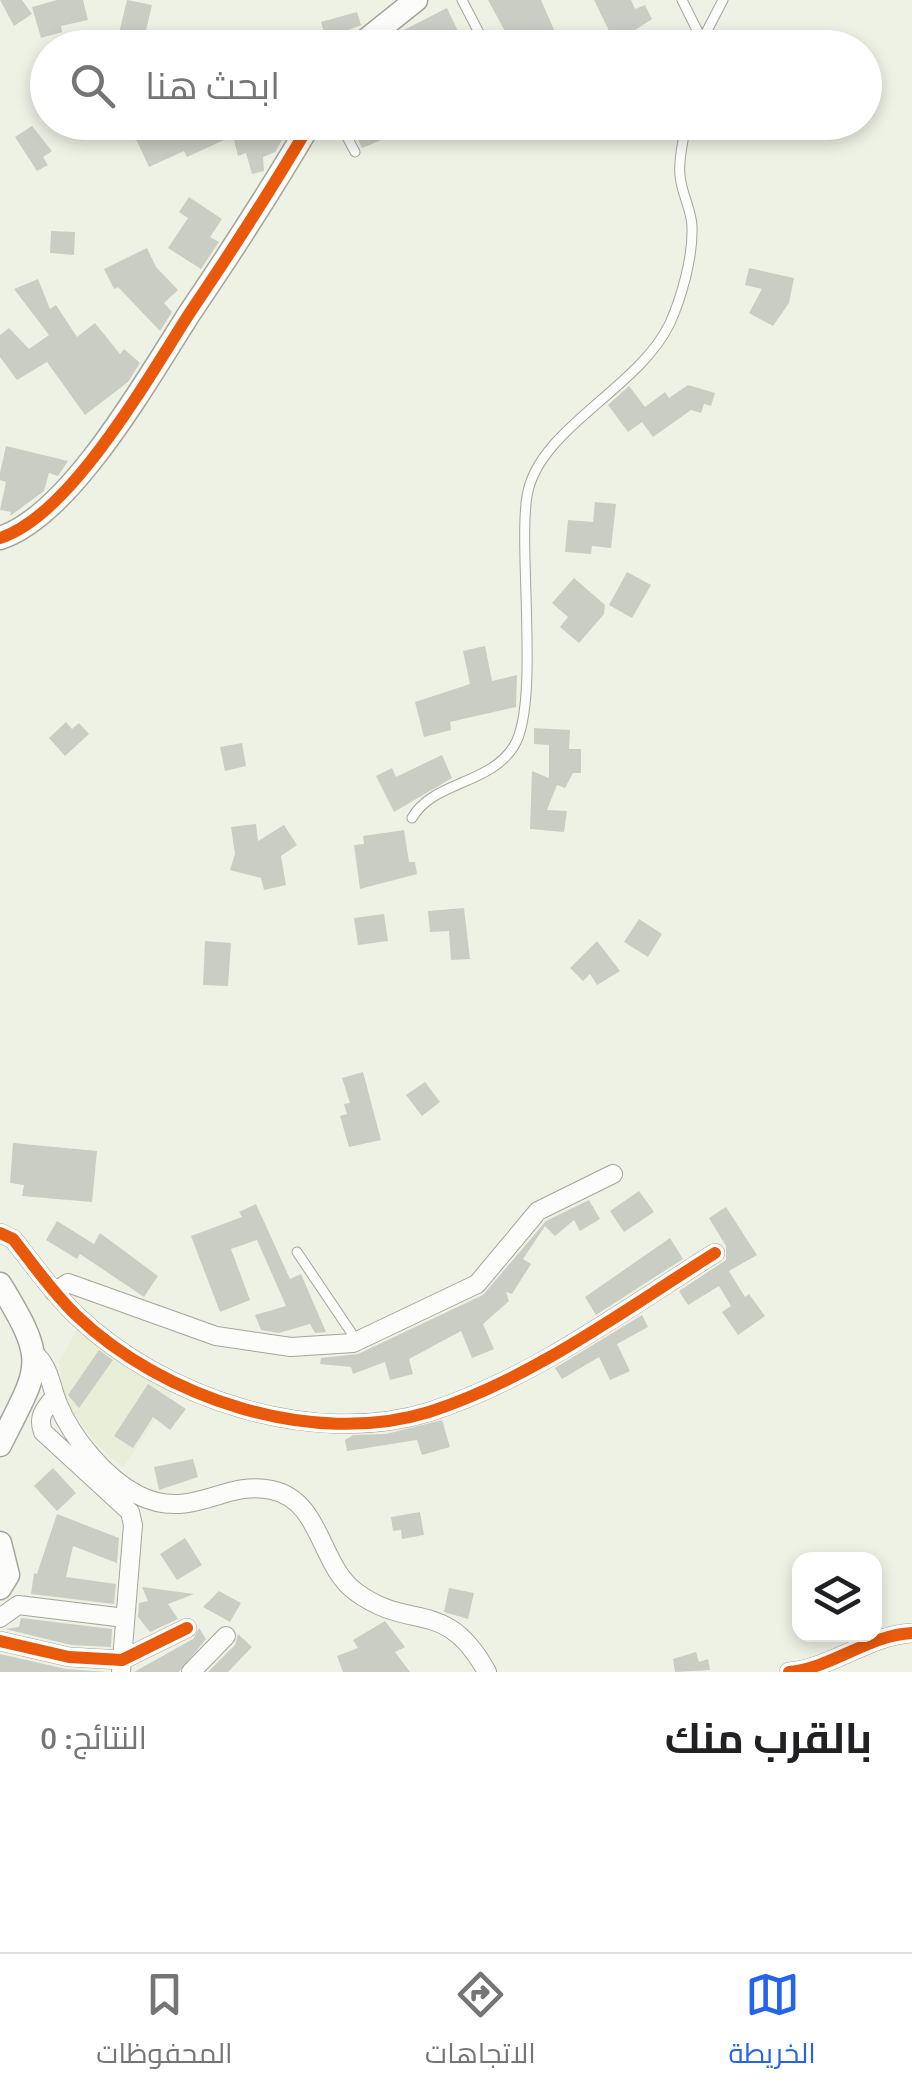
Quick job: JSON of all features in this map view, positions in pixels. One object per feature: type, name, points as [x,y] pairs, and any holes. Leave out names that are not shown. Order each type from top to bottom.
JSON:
[{"type":"street","points":[[376,30],[416,0]]},
{"type":"street","points":[[0,538],[43,513],[133,405],[246,234],[301,140]]},
{"type":"street","points":[[54,1292],[68,1283],[216,1336],[326,1348],[357,1341],[476,1284],[538,1211],[613,1174]]},
{"type":"street","points":[[0,1233],[13,1238],[78,1318],[190,1393],[236,1408],[352,1423],[427,1412],[468,1397],[518,1373],[715,1253]]},
{"type":"street","points":[[0,1284],[48,1372],[69,1428],[136,1494],[176,1506],[253,1488],[282,1493],[310,1516],[336,1573],[355,1592],[376,1604],[450,1625],[476,1651],[488,1672]]},
{"type":"street","points":[[3,1433],[30,1386],[37,1356]]},
{"type":"street","points":[[55,1396],[39,1422],[42,1432],[130,1512],[133,1525],[121,1666]]},
{"type":"street","points":[[0,1543],[8,1575],[0,1588]]},
{"type":"street","points":[[0,1618],[18,1605],[125,1618]]},
{"type":"street","points":[[0,1641],[121,1666],[187,1628]]},
{"type":"street","points":[[788,1672],[806,1670],[892,1636],[912,1633]]},
{"type":"street","points":[[191,1672],[226,1636]]},
{"type":"lane","points":[[462,0],[478,30]]},
{"type":"lane","points":[[682,0],[695,30]]},
{"type":"lane","points":[[707,30],[723,0]]},
{"type":"lane","points":[[383,24],[386,30]]},
{"type":"lane","points":[[349,140],[355,152]]},
{"type":"lane","points":[[412,818],[422,802],[476,780],[502,760],[517,742],[524,688],[527,495],[557,438],[625,381],[670,324],[687,266],[692,226],[680,174],[684,140]]},
{"type":"lane","points":[[297,1252],[357,1341]]},
{"type":"shaded area","points":[[78,1329],[174,1390],[123,1468],[95,1443],[65,1401],[59,1361]]},
{"type":"building","points":[[0,0],[22,0],[32,14],[14,26]]},
{"type":"building","points":[[57,0],[83,0],[88,20],[61,26],[62,30],[39,30],[32,7]]},
{"type":"building","points":[[127,0],[152,5],[146,30],[120,30]]},
{"type":"building","points":[[488,0],[541,0],[554,30],[504,30]]},
{"type":"building","points":[[594,0],[631,0],[635,9],[645,5],[652,19],[635,30],[609,30]]},
{"type":"building","points":[[447,8],[457,30],[404,30]]},
{"type":"building","points":[[357,12],[361,25],[348,30],[323,30],[321,22]]},
{"type":"building","points":[[30,127],[30,140],[43,140],[52,151],[43,157],[48,165],[37,171],[15,137]]},
{"type":"building","points":[[136,140],[224,140],[187,157],[184,151],[149,167]]},
{"type":"building","points":[[234,140],[282,140],[275,152],[263,157],[264,171],[252,174],[246,153],[238,156]]},
{"type":"building","points":[[358,140],[381,140],[362,148]]},
{"type":"building","points":[[189,197],[222,219],[210,237],[219,242],[201,269],[168,248],[188,218],[179,212]]},
{"type":"building","points":[[51,231],[75,232],[74,255],[50,253]]},
{"type":"building","points":[[147,248],[156,267],[178,290],[164,303],[172,312],[160,331],[118,287],[114,289],[104,269]]},
{"type":"building","points":[[749,268],[794,278],[789,303],[773,326],[749,313],[762,289],[745,285]]},
{"type":"building","points":[[38,279],[50,309],[56,305],[77,337],[95,323],[120,354],[124,349],[140,363],[128,382],[85,415],[47,362],[17,380],[0,357],[0,335],[9,328],[29,349],[49,335],[14,289]]},
{"type":"building","points":[[688,385],[715,393],[711,406],[704,404],[701,413],[691,410],[653,437],[642,422],[628,432],[608,405],[629,386],[645,407],[665,392],[669,398]]},
{"type":"building","points":[[6,446],[68,461],[58,476],[49,473],[44,491],[10,516],[11,512],[0,510],[6,482],[0,480],[0,473]]},
{"type":"building","points":[[595,502],[616,504],[611,548],[592,546],[591,554],[565,552],[568,520],[593,522]]},
{"type":"building","points":[[627,572],[651,585],[632,618],[609,605]]},
{"type":"building","points":[[574,578],[605,605],[604,614],[579,643],[560,627],[568,617],[552,603]]},
{"type":"building","points":[[485,646],[492,681],[517,675],[516,707],[450,722],[451,730],[424,737],[415,702],[470,684],[463,651]]},
{"type":"building","points":[[66,722],[72,729],[79,723],[89,734],[65,756],[49,738]]},
{"type":"building","points":[[534,728],[570,730],[569,749],[581,749],[581,773],[573,773],[565,788],[557,785],[547,810],[567,811],[564,832],[530,829],[532,771],[549,778],[549,745],[534,744]]},
{"type":"building","points":[[242,743],[246,766],[225,771],[220,747]]},
{"type":"building","points":[[442,755],[452,778],[394,812],[376,776],[392,768],[396,777]]},
{"type":"building","points":[[256,824],[258,841],[284,825],[297,845],[281,856],[286,885],[264,890],[261,878],[230,870],[235,854],[231,827]]},
{"type":"building","points":[[404,830],[409,862],[415,862],[417,874],[360,889],[354,845],[364,844],[363,836]]},
{"type":"building","points":[[464,908],[470,959],[451,960],[449,931],[430,932],[428,911]]},
{"type":"building","points":[[384,914],[388,941],[358,945],[354,918]]},
{"type":"building","points":[[639,919],[662,934],[648,957],[624,942]]},
{"type":"building","points":[[205,941],[231,943],[228,986],[203,985]]},
{"type":"building","points":[[597,941],[620,971],[597,985],[590,974],[583,981],[570,968]]},
{"type":"building","points":[[363,1072],[381,1140],[349,1147],[340,1116],[347,1114],[344,1104],[350,1103],[342,1078]]},
{"type":"building","points":[[425,1082],[440,1102],[422,1116],[406,1095]]},
{"type":"building","points":[[13,1143],[97,1151],[92,1202],[22,1196],[24,1185],[10,1183]]},
{"type":"building","points":[[639,1191],[654,1212],[624,1232],[610,1211]]},
{"type":"building","points":[[589,1200],[600,1219],[580,1231],[574,1220],[555,1236],[545,1226],[523,1259],[531,1264],[512,1294],[506,1292],[509,1301],[483,1324],[494,1349],[472,1358],[461,1331],[409,1359],[413,1374],[390,1380],[385,1362],[353,1374],[351,1367],[320,1364],[321,1358],[358,1354],[483,1295],[546,1221]]},
{"type":"building","points":[[256,1204],[290,1279],[301,1274],[326,1332],[315,1333],[310,1324],[279,1333],[261,1330],[255,1315],[286,1306],[257,1240],[231,1249],[250,1300],[220,1312],[191,1236],[242,1217],[239,1212]]},
{"type":"building","points":[[726,1207],[757,1255],[729,1271],[745,1297],[749,1294],[765,1316],[738,1335],[722,1312],[731,1306],[719,1286],[688,1305],[679,1291],[726,1260],[726,1246],[709,1218]]},
{"type":"building","points":[[57,1221],[94,1244],[100,1233],[158,1276],[144,1297],[80,1254],[77,1259],[46,1240]]},
{"type":"building","points":[[670,1238],[683,1259],[596,1315],[585,1297]]},
{"type":"building","points":[[642,1315],[648,1327],[617,1344],[630,1371],[610,1380],[599,1357],[562,1379],[555,1368]]},
{"type":"building","points":[[99,1350],[113,1360],[79,1408],[68,1395]]},
{"type":"building","points":[[148,1384],[186,1409],[170,1430],[153,1417],[133,1448],[114,1436]]},
{"type":"building","points":[[442,1420],[450,1447],[422,1455],[417,1440],[347,1451],[345,1440],[353,1435],[386,1434]]},
{"type":"building","points":[[193,1459],[198,1477],[159,1490],[154,1467]]},
{"type":"building","points":[[53,1468],[76,1493],[57,1511],[34,1486]]},
{"type":"building","points":[[420,1512],[424,1535],[402,1539],[401,1530],[393,1531],[391,1517]]},
{"type":"building","points":[[57,1514],[119,1538],[117,1563],[73,1546],[66,1577],[116,1584],[114,1604],[31,1594],[34,1573],[37,1574]]},
{"type":"building","points":[[185,1538],[202,1565],[177,1580],[160,1554]]},
{"type":"building","points":[[142,1587],[194,1594],[168,1604],[178,1619],[150,1632],[138,1617],[139,1603],[148,1601]]},
{"type":"building","points":[[449,1588],[474,1593],[468,1619],[444,1612]]},
{"type":"building","points":[[219,1591],[241,1603],[230,1622],[203,1607]]},
{"type":"building","points":[[21,1618],[112,1629],[111,1647],[71,1645],[5,1629],[19,1627]]},
{"type":"building","points":[[385,1621],[405,1647],[395,1652],[410,1672],[343,1672],[337,1656],[358,1648],[353,1640]]},
{"type":"building","points":[[199,1628],[206,1639],[179,1672],[134,1672],[193,1639]]},
{"type":"building","points":[[238,1634],[252,1647],[228,1672],[208,1672],[235,1645]]},
{"type":"building","points":[[696,1652],[699,1662],[708,1659],[710,1670],[675,1672],[673,1659]]},
{"type":"building","points":[[0,1654],[66,1669],[109,1672],[0,1672]]},
{"type":"cycle path","points":[[0,538],[27,524],[54,502],[107,440],[300,140]]},
{"type":"cycle path","points":[[0,1233],[13,1239],[76,1315],[151,1370],[195,1392],[241,1408],[337,1424],[384,1422],[467,1398],[576,1342],[715,1253]]},
{"type":"cycle path","points":[[0,1641],[69,1657],[122,1660],[187,1628]]},
{"type":"cycle path","points":[[789,1672],[881,1639],[912,1633]]}]
